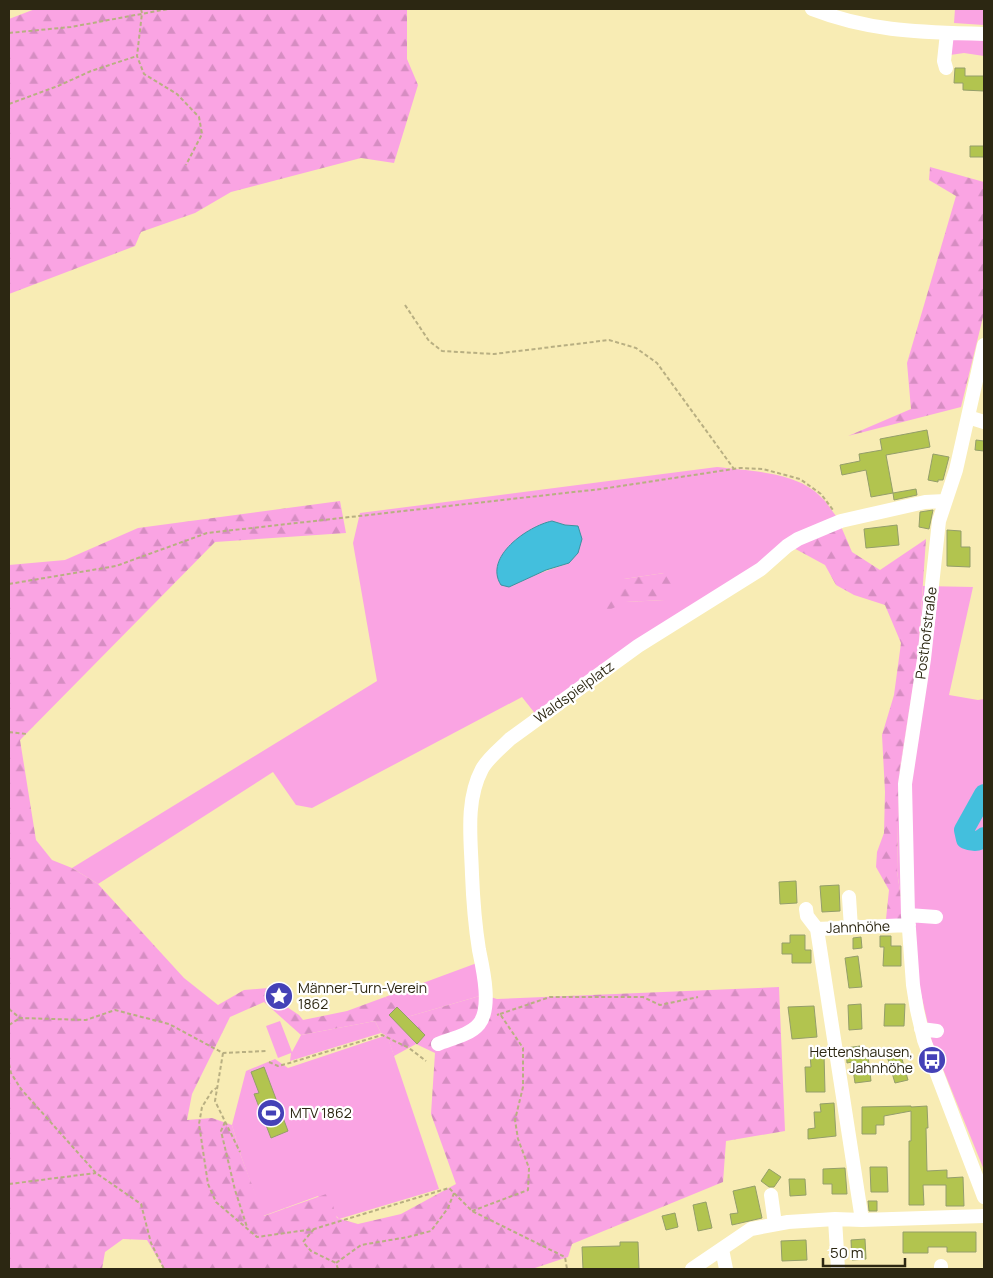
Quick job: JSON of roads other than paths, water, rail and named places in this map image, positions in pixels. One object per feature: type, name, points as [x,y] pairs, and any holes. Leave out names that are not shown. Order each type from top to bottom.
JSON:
[{"type":"street","points":[[812,9],[852,22],[884,29],[984,34]]},
{"type":"street","points":[[946,68],[944,61],[947,33]]},
{"type":"street","name":"Posthofstraße","points":[[909,920],[905,784],[924,659],[939,521],[954,475],[984,345]]},
{"type":"street","points":[[968,417],[984,422]]},
{"type":"street","name":"Waldspielplatz","points":[[438,1044],[472,1030],[479,1025],[483,1018],[485,1001],[484,977],[477,938],[472,891],[470,835],[471,807],[482,768],[510,739],[638,646],[761,569],[798,539],[842,520],[925,502],[945,500]]},
{"type":"street","points":[[849,897],[851,928]]},
{"type":"street","points":[[806,909],[807,916],[817,929]]},
{"type":"street","points":[[909,920],[936,917]]},
{"type":"street","name":"Jahnhöhe","points":[[862,1220],[817,929],[851,928],[909,920],[913,985],[921,1029],[984,1197]]},
{"type":"street","points":[[921,1029],[937,1031]]},
{"type":"street","points":[[771,1195],[775,1224]]},
{"type":"street","points":[[692,1269],[751,1229],[775,1224],[835,1219],[862,1220],[984,1216]]},
{"type":"street","points":[[835,1219],[838,1269]]},
{"type":"street","points":[[722,1249],[726,1269]]},
{"type":"water","points":[[552,521],[578,526],[582,539],[578,553],[569,563],[546,570],[509,587],[501,585],[497,574],[498,564],[503,554],[511,544],[531,529]]},
{"type":"waterway","points":[[984,794],[964,830],[966,839],[978,841],[984,837]]},
{"type":"place","name":"Männer-Turn-Verein 1862","points":[[279,996]]},
{"type":"place","name":"Hettenshausen, Jahnhöhe","points":[[932,1060]]},
{"type":"place","name":"MTV 1862","points":[[271,1113]]}]
